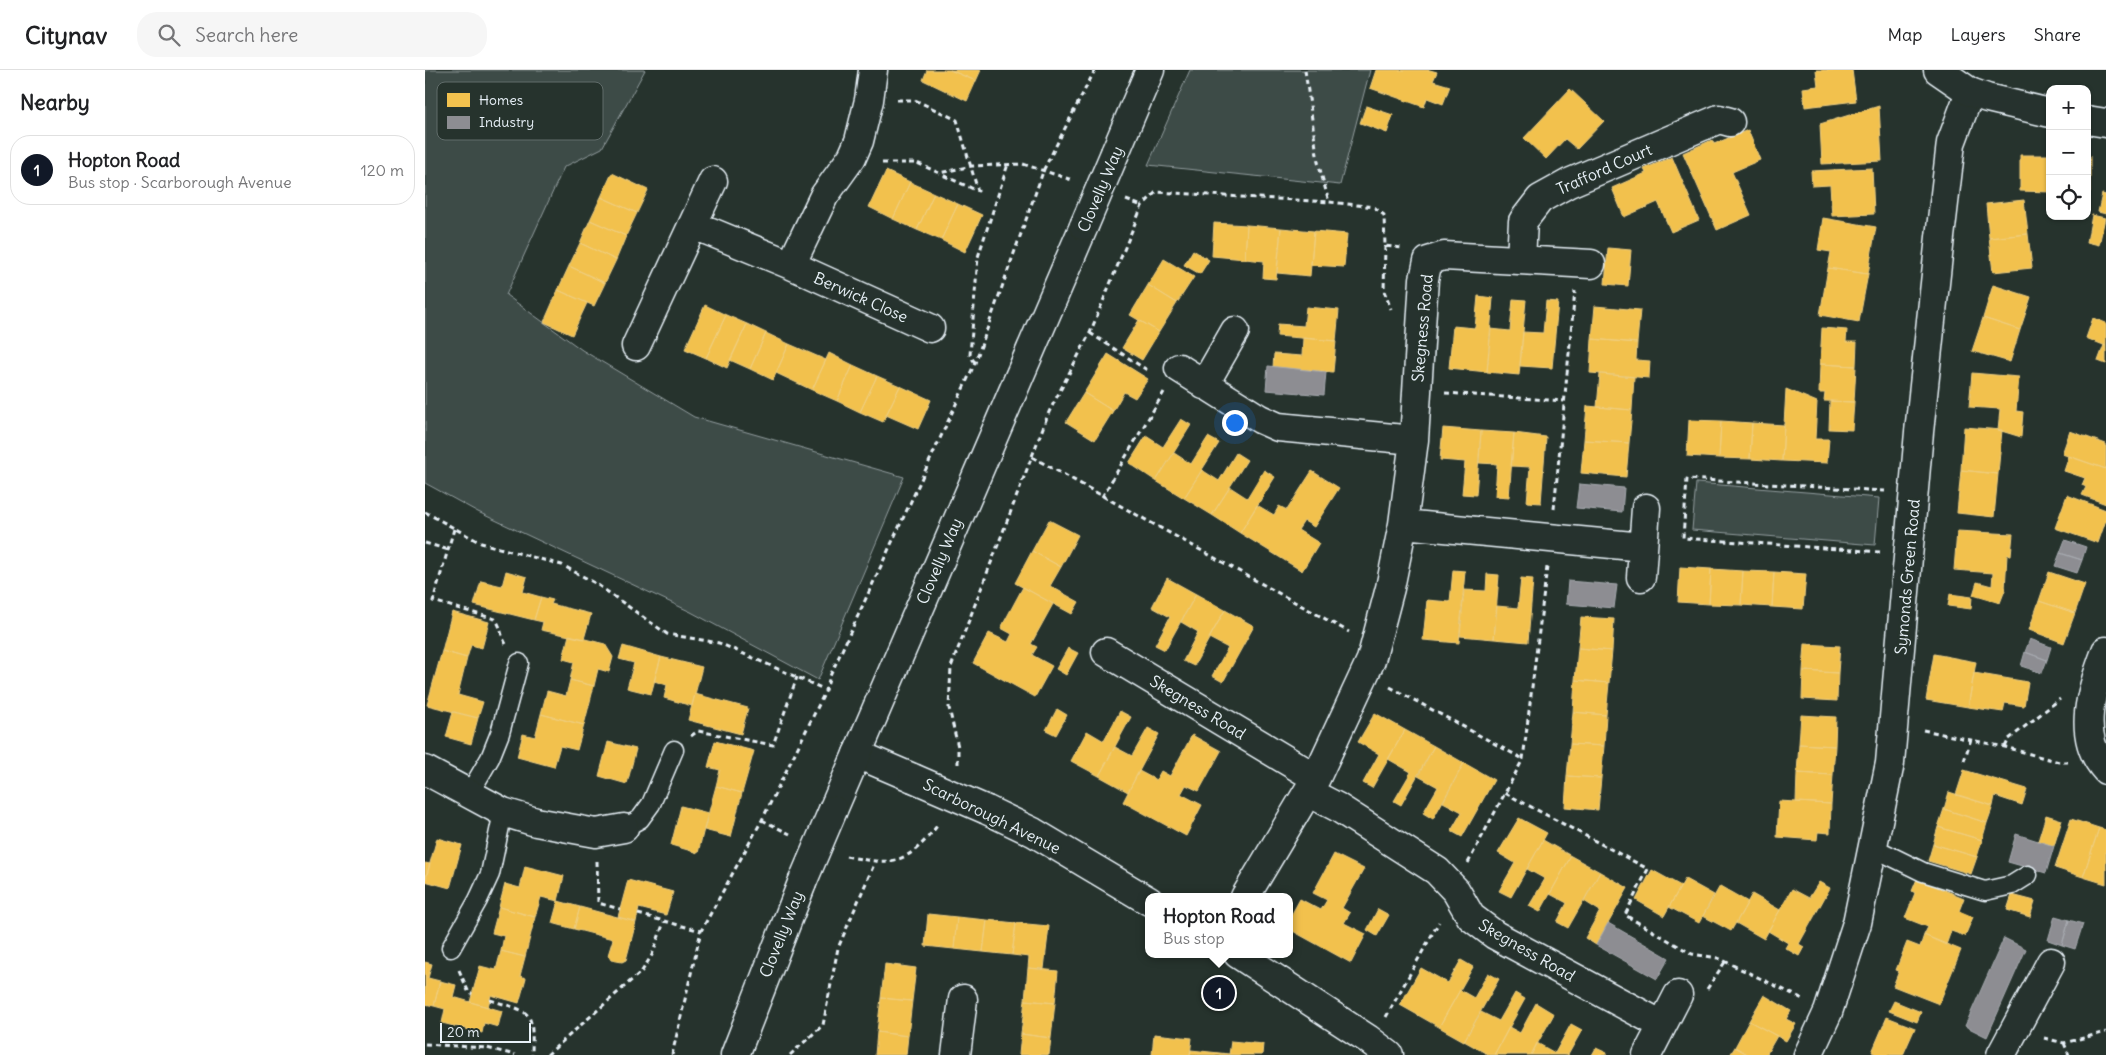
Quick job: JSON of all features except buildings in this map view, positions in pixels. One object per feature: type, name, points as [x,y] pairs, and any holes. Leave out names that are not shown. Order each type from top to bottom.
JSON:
[{"type":"street","points":[[791,265],[824,196],[852,157],[859,141],[869,100],[873,70]]},
{"type":"street","name":"Clovelly Way","points":[[735,1055],[802,883],[1151,70]]},
{"type":"street","points":[[1938,70],[1970,92],[2007,104],[2046,111]]},
{"type":"street","name":"Symonds Green Road","points":[[1808,1055],[1828,1012],[1857,923],[1889,763],[1895,725],[1908,554],[1951,143],[1970,92]]},
{"type":"street","name":"Trafford Court","points":[[1521,260],[1523,221],[1540,199],[1569,182],[1719,118],[1730,122]]},
{"type":"street","points":[[2091,121],[2106,123]]},
{"type":"street","points":[[636,346],[713,181]]},
{"type":"street","name":"Berwick Close","points":[[694,225],[791,265],[930,328]]},
{"type":"street","name":"Skegness Road","points":[[1247,893],[1312,785],[1365,673],[1375,642],[1390,588],[1403,524],[1414,440],[1424,278],[1428,261],[1444,256],[1584,263]]},
{"type":"street","points":[[1204,385],[1235,331]]},
{"type":"street","points":[[1174,376],[1204,385],[1278,427],[1414,440]]},
{"type":"street","points":[[1641,577],[1646,508]]},
{"type":"street","points":[[1403,524],[1643,547]]},
{"type":"street","points":[[2102,766],[2090,739],[2088,714],[2090,694],[2106,651]]},
{"type":"street","name":"Skegness Road","points":[[1106,652],[1312,785],[1337,807],[1437,871],[1456,891],[1471,917],[1495,935],[1662,1025]]},
{"type":"street","name":"Scarborough Avenue","points":[[857,754],[1033,832],[1145,899]]},
{"type":"street","points":[[425,770],[503,812],[536,822],[596,833],[624,828]]},
{"type":"street","points":[[1244,958],[1368,1038],[1389,1055]]},
{"type":"street","points":[[2001,1055],[2051,962]]},
{"type":"street","points":[[1647,1055],[1678,995]]},
{"type":"street","points":[[956,1055],[963,999]]},
{"type":"lane","points":[[469,794],[490,758],[500,733],[519,663]]},
{"type":"lane","points":[[624,828],[641,819],[651,804],[674,750]]},
{"type":"lane","points":[[451,948],[478,900],[490,874],[503,812]]},
{"type":"lane","points":[[1872,847],[1923,872],[1985,891],[2012,885],[2028,875]]},
{"type":"path","points":[[672,1055],[701,931],[762,820],[826,690],[830,676],[975,363],[1043,169],[1095,70]]},
{"type":"path","points":[[1305,70],[1318,162],[1329,202]]},
{"type":"path","points":[[852,157],[871,163],[917,163],[979,191],[957,120],[915,100],[869,100]]},
{"type":"path","points":[[975,363],[970,355],[977,257],[1008,164]]},
{"type":"path","points":[[939,173],[972,166],[1023,164],[1076,181]]},
{"type":"path","points":[[958,764],[958,747],[949,708],[951,667],[1049,412],[1090,333],[1142,206],[1156,192],[1329,202],[1374,207],[1384,214],[1385,246],[1412,248],[1428,261]]},
{"type":"path","points":[[1120,198],[1142,206]]},
{"type":"path","points":[[1368,1038],[1388,1015],[1456,891],[1523,759],[1551,537],[1564,401],[1584,263]]},
{"type":"path","points":[[1090,333],[1174,376],[1102,498]]},
{"type":"path","points":[[1416,391],[1564,401]]},
{"type":"path","points":[[1032,457],[1102,498],[1359,637],[1375,642]]},
{"type":"path","points":[[1908,554],[1683,538],[1687,479],[1914,492]]},
{"type":"path","points":[[425,512],[454,529],[496,548],[562,564],[595,583],[667,634],[719,643],[826,690]]},
{"type":"path","points":[[454,529],[433,601],[495,619],[501,626],[503,639],[519,663]]},
{"type":"path","points":[[425,543],[449,550]]},
{"type":"path","points":[[1365,673],[1523,759]]},
{"type":"path","points":[[674,750],[698,731],[773,745],[797,677]]},
{"type":"path","points":[[2005,747],[2009,739],[2071,690],[2090,694]]},
{"type":"path","points":[[1895,725],[1971,739],[2059,762],[2102,766]]},
{"type":"path","points":[[1964,761],[1971,739]]},
{"type":"path","points":[[1505,793],[1648,869],[1625,915],[1692,954],[1718,958],[1828,1012]]},
{"type":"path","points":[[762,820],[796,837]]},
{"type":"path","points":[[843,856],[875,862],[893,861],[907,857],[925,841],[937,826]]},
{"type":"path","points":[[596,833],[598,903],[620,909]]},
{"type":"path","points":[[790,1055],[823,1025],[838,948],[875,862]]},
{"type":"path","points":[[638,914],[701,931]]},
{"type":"path","points":[[547,1055],[642,972],[652,955],[664,922]]},
{"type":"path","points":[[490,1000],[524,1011],[530,1015],[532,1024],[532,1055]]},
{"type":"path","points":[[2015,1032],[2064,1043],[2106,1032]]},
{"type":"path","points":[[2064,1043],[2069,1055]]},
{"type":"path","points":[[425,1044],[487,1048],[515,1055]]},
{"type":"shaded area","points":[[425,70],[645,70],[602,148],[564,167],[506,295],[582,350],[694,417],[904,477],[818,680],[691,612],[478,512],[425,483]]},
{"type":"shaded area","points":[[1190,70],[1370,70],[1340,185],[1148,165]]},
{"type":"shaded area","points":[[1696,483],[1879,498],[1875,545],[1692,530]]},
{"type":"place","name":"Hopton Road","points":[[1219,993]]}]
